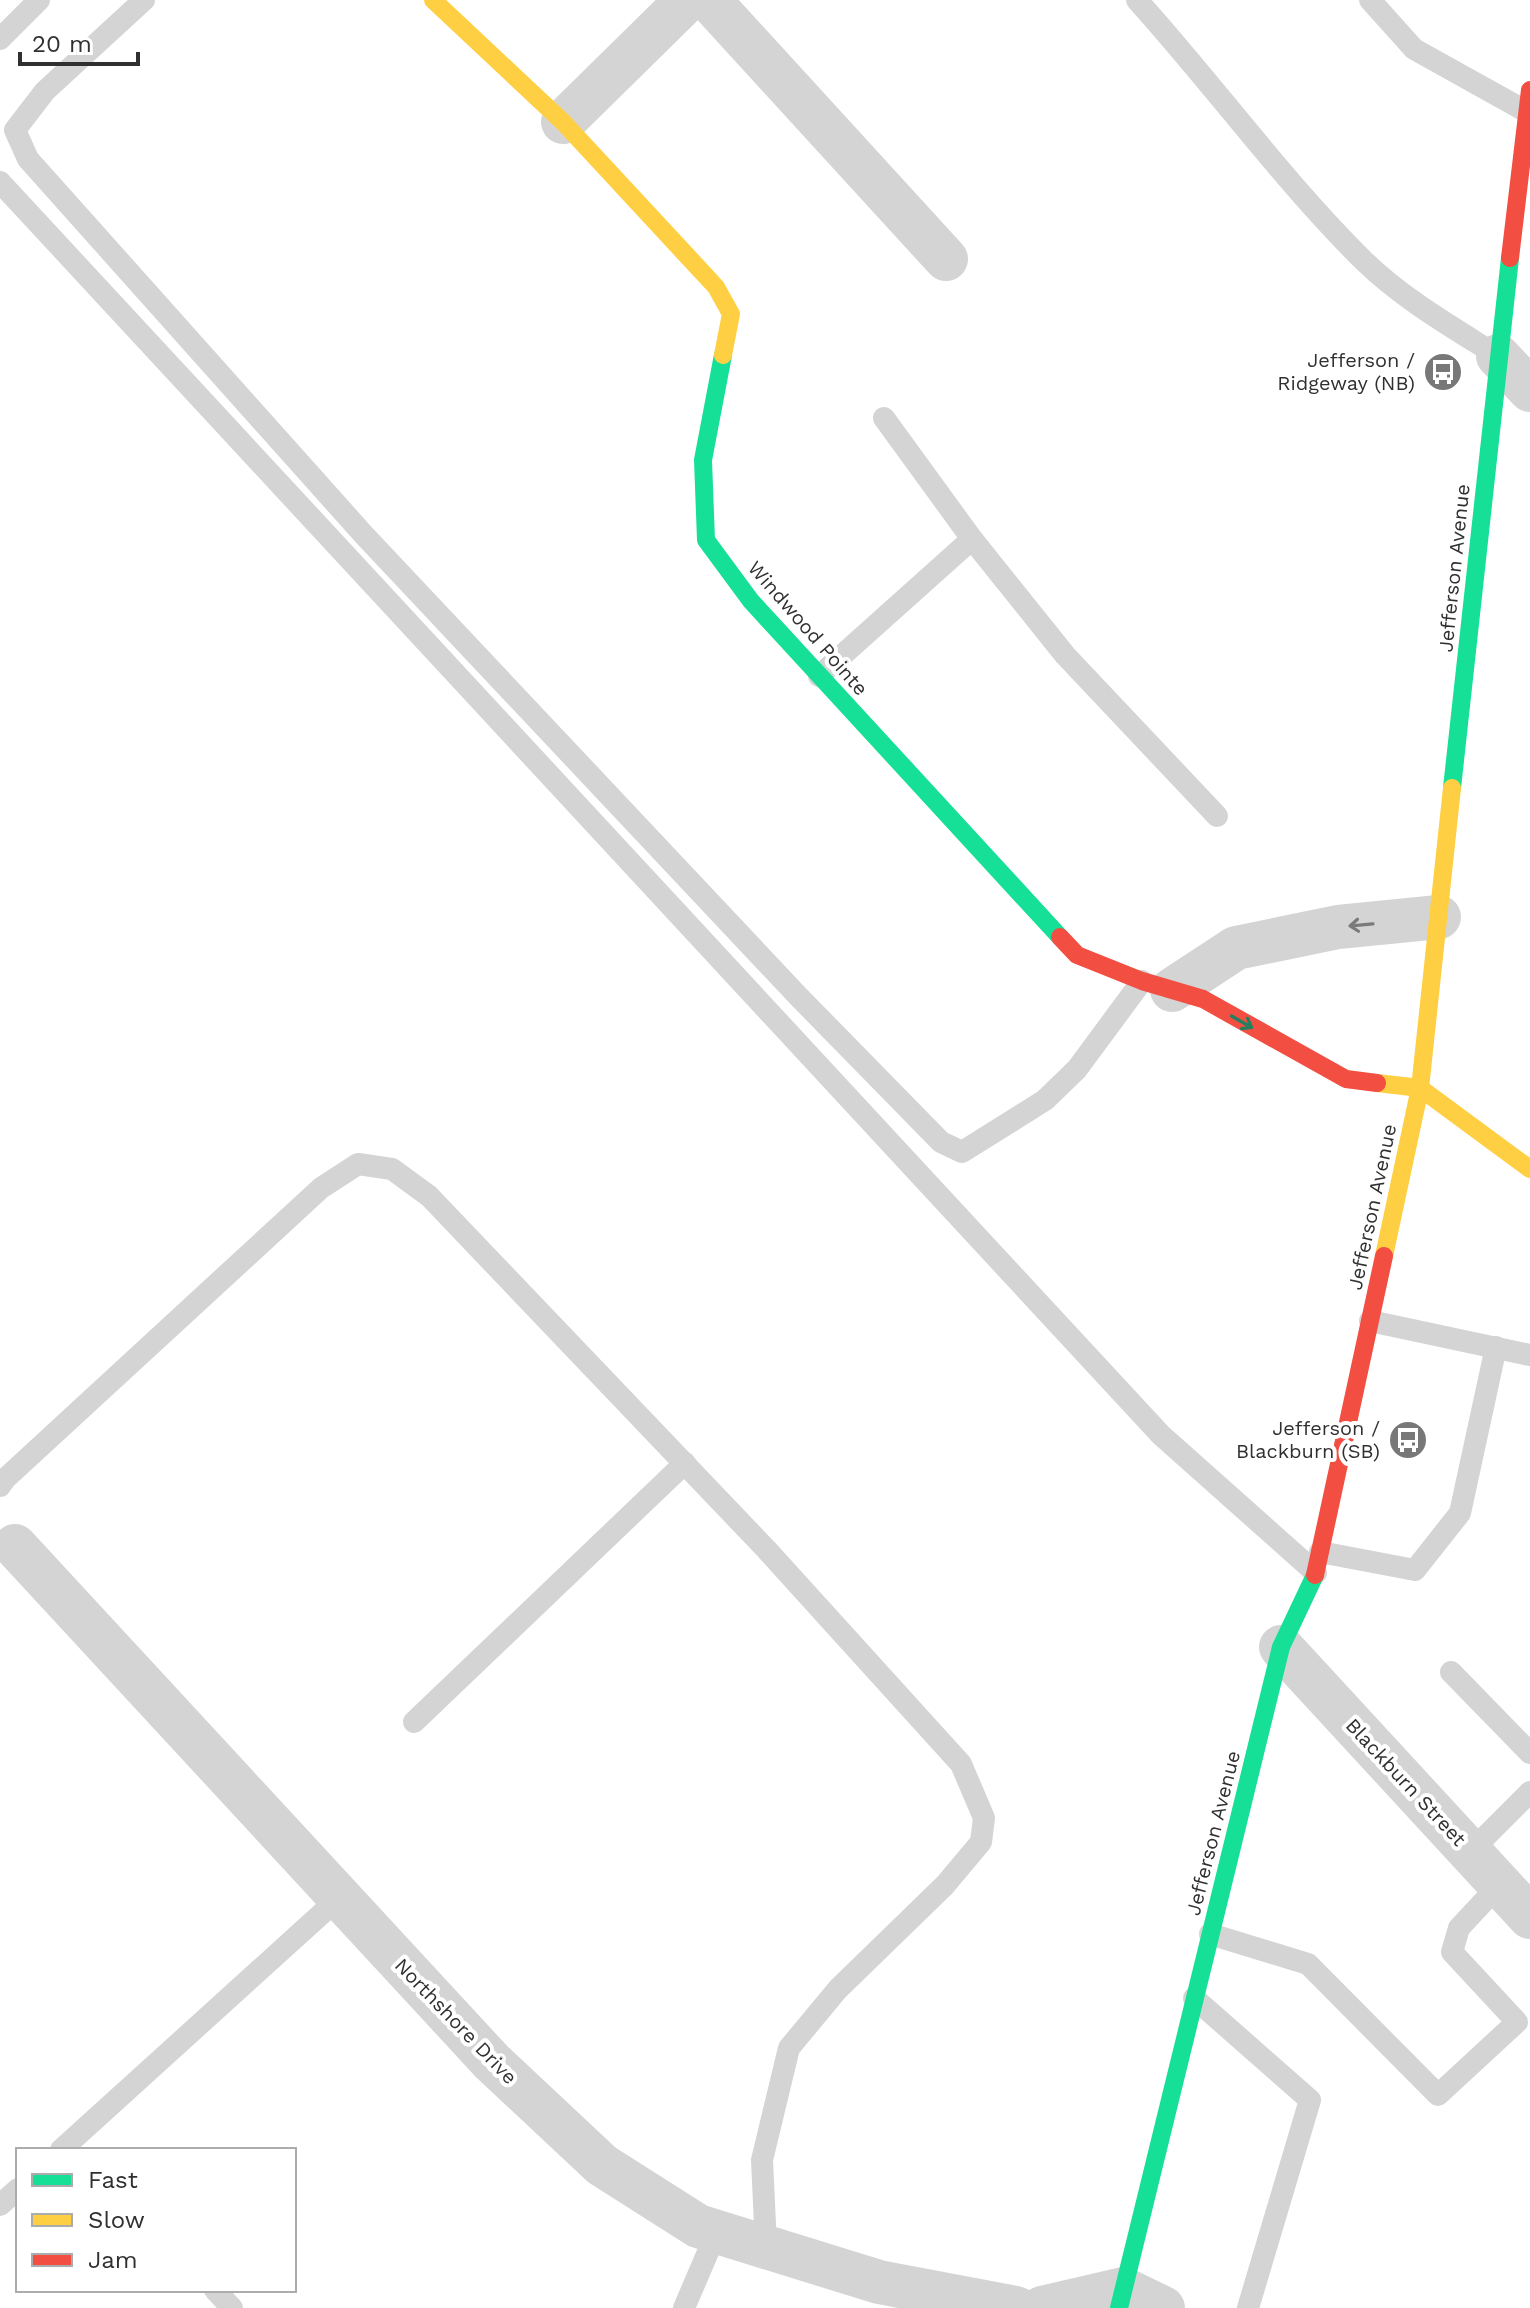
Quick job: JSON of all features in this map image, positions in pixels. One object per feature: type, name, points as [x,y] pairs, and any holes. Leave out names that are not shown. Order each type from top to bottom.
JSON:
[{"type":"main road","name":"Windwood Pointe","points":[[433,0],[563,122],[716,287],[731,314],[703,460],[706,540],[751,601],[819,676],[1077,955],[1157,986],[1203,999],[1346,1079],[1420,1088]]},
{"type":"main road","name":"Jefferson Avenue","points":[[1121,2298],[1281,1647],[1318,1563],[1420,1088],[1498,356],[1522,223],[1528,101]]},
{"type":"main road","points":[[1420,1088],[1530,1169]]},
{"type":"street","points":[[563,122],[687,0]]},
{"type":"street","points":[[709,0],[946,259]]},
{"type":"street","points":[[1498,356],[1530,390]]},
{"type":"street","points":[[1157,986],[1236,948],[1338,927],[1439,917]]},
{"type":"street","name":"Northshore Drive","points":[[8,1538],[492,2062],[602,2165],[698,2226],[879,2282],[1016,2308]]},
{"type":"street","name":"Blackburn Street","points":[[1281,1647],[1530,1917]]},
{"type":"street","points":[[1042,2308],[1121,2298],[1163,2308]]},
{"type":"lane","points":[[0,39],[39,0]]},
{"type":"lane","points":[[144,0],[45,91],[15,130],[28,159],[364,535],[798,996],[941,1142],[962,1152],[1045,1100],[1157,986]]},
{"type":"lane","points":[[1137,0],[1193,62],[1306,199],[1366,263],[1421,306],[1498,356]]},
{"type":"lane","points":[[1370,0],[1414,49],[1528,101]]},
{"type":"lane","points":[[0,182],[1161,1435],[1318,1563],[1415,1570],[1460,1513],[1496,1347]]},
{"type":"lane","points":[[884,418],[972,539],[1065,655],[1217,816]]},
{"type":"lane","points":[[819,676],[972,539]]},
{"type":"lane","points":[[0,1486],[321,1188],[358,1164],[392,1169],[429,1196],[685,1463],[961,1764],[984,1818],[981,1842],[954,1874],[838,1989],[789,2048],[762,2160],[766,2246]]},
{"type":"lane","points":[[1370,1321],[1530,1355]]},
{"type":"lane","points":[[414,1722],[685,1463]]},
{"type":"lane","points":[[1451,1672],[1530,1753]]},
{"type":"lane","points":[[1470,1852],[1530,1792]]},
{"type":"lane","points":[[1210,1934],[1308,1964],[1438,2095],[1517,2022],[1452,1952],[1459,1928],[1500,1884]]},
{"type":"lane","points":[[71,2147],[340,1897]]},
{"type":"lane","points":[[1194,1998],[1310,2100],[1248,2308]]},
{"type":"lane","points":[[0,2205],[16,2191]]},
{"type":"lane","points":[[684,2308],[717,2231]]},
{"type":"lane","points":[[217,2292],[232,2308]]},
{"type":"traffic: fast","points":[[1452,788],[1510,258]]},
{"type":"traffic: fast","points":[[723,355],[703,460],[706,540],[751,601],[1060,937]]},
{"type":"traffic: fast","points":[[1119,2308],[1281,1647],[1315,1575]]},
{"type":"traffic: slow","points":[[433,0],[563,122],[716,287],[731,314],[723,355]]},
{"type":"traffic: slow","points":[[1384,1256],[1420,1088],[1452,788]]},
{"type":"traffic: slow","points":[[1377,1083],[1420,1088],[1530,1169]]},
{"type":"traffic: jam","points":[[1510,258],[1530,90]]},
{"type":"traffic: jam","points":[[1060,937],[1077,955],[1142,981],[1203,999],[1346,1079],[1377,1083]]},
{"type":"traffic: jam","points":[[1315,1575],[1384,1256]]},
{"type":"place","name":"Jefferson / Ridgeway (NB)","points":[[1443,372]]},
{"type":"place","name":"Jefferson / Blackburn (SB)","points":[[1408,1440]]}]
